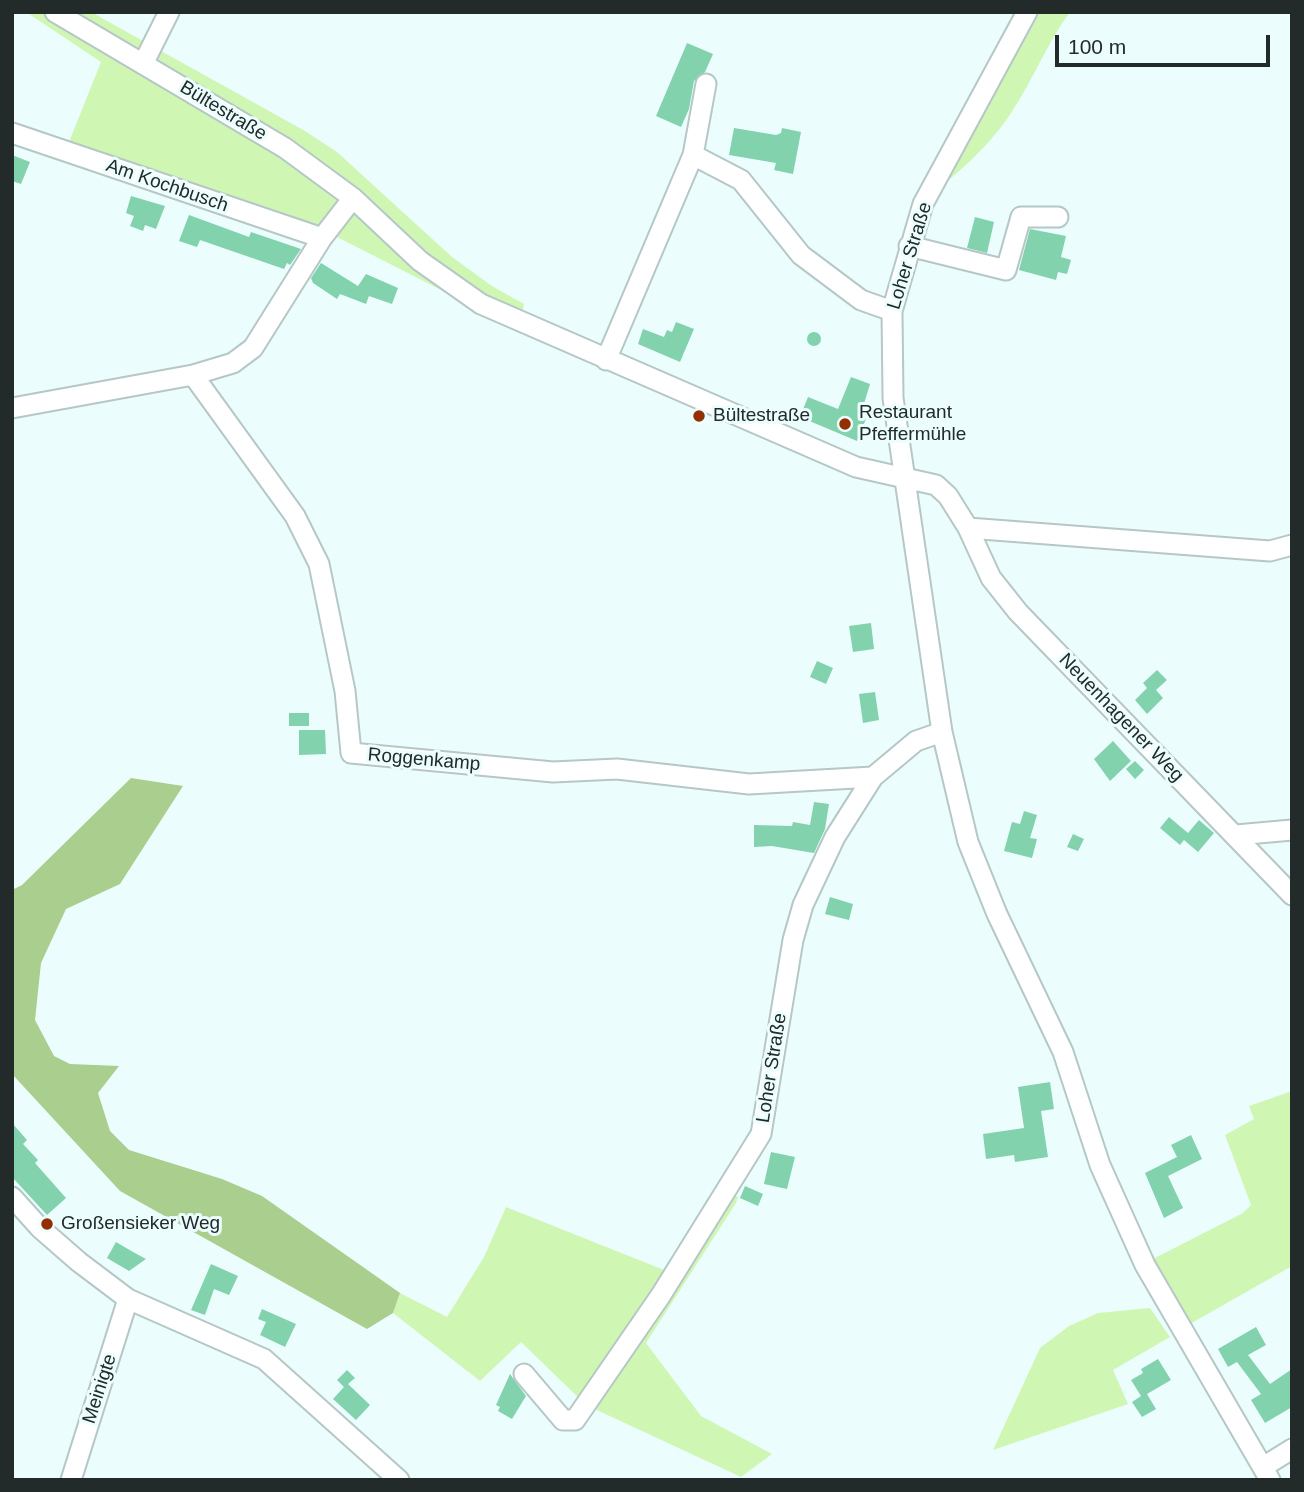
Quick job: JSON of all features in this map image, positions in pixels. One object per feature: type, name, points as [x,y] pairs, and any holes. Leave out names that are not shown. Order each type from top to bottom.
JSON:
[{"type":"street","name":"Bültestraße","points":[[55,12],[285,148],[353,198],[420,261],[481,304],[856,467],[904,478]]},
{"type":"street","points":[[143,64],[169,12]]},
{"type":"street","name":"Loher Straße","points":[[1027,12],[923,204],[892,311],[893,398],[942,732],[955,796],[976,864],[1063,1052],[1106,1178],[1145,1265],[1266,1474]]},
{"type":"street","points":[[606,360],[693,155],[706,84]]},
{"type":"street","name":"Am Kochbusch","points":[[12,132],[322,238]]},
{"type":"street","points":[[693,155],[741,180],[801,255],[861,300],[892,311]]},
{"type":"street","points":[[12,408],[193,374],[233,363],[253,348],[322,238],[353,198]]},
{"type":"street","points":[[909,246],[1006,270],[1021,217],[1058,218]]},
{"type":"street","name":"Roggenkamp","points":[[193,374],[295,516],[319,564],[345,691],[351,753],[553,772],[617,769],[749,784],[873,778]]},
{"type":"street","name":"Neuenhagener Weg","points":[[904,478],[936,485],[948,496],[968,528],[991,578],[1018,612],[1292,895]]},
{"type":"street","points":[[968,528],[1270,551],[1292,545]]},
{"type":"street","name":"Loher Straße","points":[[524,1374],[563,1420],[575,1420],[661,1295],[761,1135],[793,940],[803,905],[835,838],[873,778],[916,741],[942,732]]},
{"type":"street","points":[[1236,835],[1292,830]]},
{"type":"street","points":[[12,1197],[50,1236],[128,1298],[264,1359],[399,1480]]},
{"type":"street","name":"Meinigte","points":[[71,1480],[128,1298]]},
{"type":"street","points":[[1266,1474],[1292,1448]]},
{"type":"green space","points":[[26,12],[91,12],[305,131],[337,152],[452,257],[492,286],[524,304],[518,329],[329,233],[67,147],[101,62]]},
{"type":"green space","points":[[1019,12],[1070,12],[1021,98],[993,137],[970,162],[917,205]]},
{"type":"green space","points":[[131,778],[183,786],[120,884],[66,909],[41,963],[35,1020],[54,1056],[70,1064],[119,1066],[98,1093],[110,1131],[129,1150],[222,1179],[262,1196],[400,1293],[393,1313],[367,1329],[120,1191],[12,1074],[12,890],[22,885]]},
{"type":"green space","points":[[1292,1091],[1292,1266],[1190,1324],[1151,1260],[1243,1213],[1251,1205],[1225,1135],[1254,1119],[1249,1106]]},
{"type":"green space","points":[[719,1191],[738,1197],[736,1203],[646,1343],[701,1416],[772,1454],[741,1477],[586,1405],[521,1342],[480,1381],[393,1313],[400,1293],[447,1317],[484,1257],[506,1207],[669,1272]]},
{"type":"green space","points":[[1150,1308],[1170,1337],[1113,1370],[1128,1404],[993,1450],[1040,1348],[1069,1326],[1098,1313]]},
{"type":"building","points":[[687,43],[713,54],[705,72],[694,81],[689,109],[681,127],[656,116]]},
{"type":"building","points":[[734,128],[776,135],[781,133],[782,128],[801,132],[793,174],[774,170],[776,163],[729,155]]},
{"type":"building","points":[[12,155],[30,162],[21,184],[12,181]]},
{"type":"building","points":[[131,196],[165,206],[156,229],[145,225],[143,231],[130,226],[134,216],[126,213]]},
{"type":"building","points":[[189,215],[249,237],[251,232],[301,249],[284,269],[200,240],[197,247],[179,241]]},
{"type":"building","points":[[975,217],[994,222],[987,253],[967,248]]},
{"type":"building","points":[[1030,229],[1066,236],[1061,257],[1071,260],[1067,274],[1058,272],[1056,280],[1019,270]]},
{"type":"building","points":[[321,263],[358,286],[366,274],[398,288],[392,304],[369,296],[366,304],[340,294],[337,299],[313,283],[311,278]]},
{"type":"building","points":[[676,322],[694,329],[680,362],[638,344],[643,329],[664,337],[667,330],[672,332]]},
{"type":"building","points":[[811,332],[817,332],[821,339],[817,346],[811,346],[807,342],[807,336]]},
{"type":"building","points":[[851,377],[870,384],[860,417],[866,419],[857,441],[800,417],[808,397],[838,409]]},
{"type":"building","points":[[871,623],[874,649],[853,652],[849,626]]},
{"type":"building","points":[[817,661],[833,668],[826,684],[810,677]]},
{"type":"building","points":[[1157,670],[1167,680],[1156,690],[1163,698],[1147,714],[1135,700],[1147,688],[1143,683]]},
{"type":"building","points":[[875,692],[879,720],[863,723],[859,694]]},
{"type":"building","points":[[289,713],[309,713],[309,726],[289,726]]},
{"type":"building","points":[[299,730],[325,730],[326,754],[299,755]]},
{"type":"building","points":[[1113,741],[1131,761],[1110,781],[1094,759]]},
{"type":"building","points":[[1135,761],[1144,770],[1135,779],[1126,769]]},
{"type":"building","points":[[814,802],[829,804],[825,829],[814,853],[772,846],[754,847],[754,825],[792,826],[793,822],[810,825]]},
{"type":"building","points":[[1024,811],[1037,815],[1030,838],[1037,839],[1032,858],[1004,851],[1012,822],[1020,824]]},
{"type":"building","points":[[1169,817],[1188,833],[1199,820],[1214,833],[1198,852],[1184,840],[1180,845],[1160,828]]},
{"type":"building","points":[[1073,834],[1084,839],[1078,851],[1067,847]]},
{"type":"building","points":[[830,897],[853,904],[849,920],[825,914]]},
{"type":"building","points":[[1050,1082],[1054,1109],[1041,1111],[1048,1157],[1015,1162],[1014,1155],[986,1159],[983,1134],[1024,1128],[1018,1087]]},
{"type":"building","points":[[12,1123],[27,1140],[23,1144],[38,1160],[35,1163],[66,1198],[47,1215],[12,1177]]},
{"type":"building","points":[[1191,1135],[1202,1159],[1168,1176],[1183,1208],[1164,1218],[1145,1173],[1177,1157],[1171,1145]]},
{"type":"building","points":[[771,1152],[795,1157],[787,1189],[764,1184]]},
{"type":"building","points":[[745,1186],[763,1194],[758,1206],[740,1198]]},
{"type":"building","points":[[116,1242],[146,1259],[129,1271],[107,1258]]},
{"type":"building","points":[[211,1264],[238,1276],[229,1295],[214,1289],[205,1315],[191,1310]]},
{"type":"building","points":[[262,1309],[296,1324],[285,1347],[260,1335],[266,1322],[258,1319]]},
{"type":"building","points":[[1256,1327],[1266,1345],[1248,1355],[1270,1384],[1292,1369],[1292,1407],[1265,1423],[1251,1400],[1261,1394],[1237,1362],[1228,1367],[1218,1349]]},
{"type":"building","points":[[1158,1359],[1171,1380],[1147,1394],[1156,1409],[1142,1417],[1132,1402],[1141,1396],[1131,1380],[1143,1373],[1141,1369]]},
{"type":"building","points":[[347,1370],[355,1378],[348,1384],[370,1405],[356,1420],[333,1399],[344,1387],[337,1380]]},
{"type":"building","points":[[510,1374],[526,1396],[512,1419],[498,1411],[500,1407],[496,1405]]},
{"type":"place","name":"Bültestraße","points":[[699,416]]},
{"type":"place","name":"Restaurant Pfeffermühle","points":[[845,424]]},
{"type":"place","name":"Großensieker Weg","points":[[47,1224]]}]
